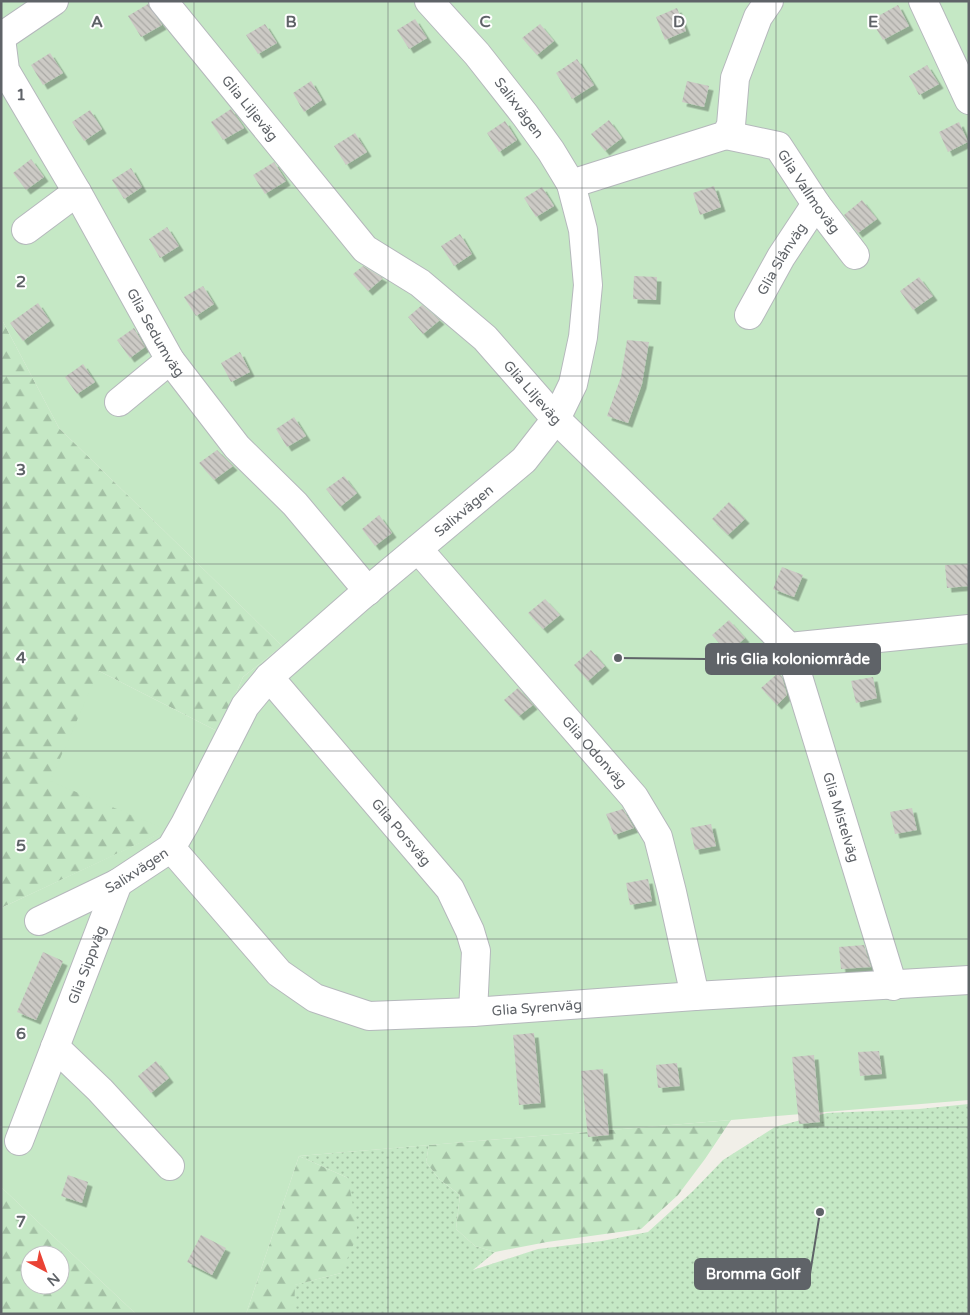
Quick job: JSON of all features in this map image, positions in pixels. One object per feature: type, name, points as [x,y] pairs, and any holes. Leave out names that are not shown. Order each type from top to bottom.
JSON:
[{"type":"street","name":"Glia Sedumväg","points":[[54,1],[1,37],[5,70],[77,192],[170,360],[237,447],[295,504],[368,591]]},
{"type":"street","name":"Glia Liljeväg","points":[[163,1],[365,249],[420,283],[485,338],[556,419],[790,647]]},
{"type":"street","name":"Salixvägen","points":[[39,921],[118,883],[171,848],[245,706],[269,677],[524,460],[556,419],[573,384],[582,336],[588,284],[583,230],[571,184],[551,151],[477,54],[429,1]]},
{"type":"street","points":[[726,135],[731,124],[735,78],[758,17],[769,1]]},
{"type":"street","points":[[923,1],[969,100]]},
{"type":"street","name":"Glia Vallmoväg","points":[[571,184],[726,135],[778,146],[816,204],[855,254]]},
{"type":"street","points":[[26,230],[77,192]]},
{"type":"street","name":"Glia Slånväg","points":[[749,315],[781,257],[816,204]]},
{"type":"street","points":[[119,402],[170,360]]},
{"type":"street","name":"Glia Odonväg","points":[[418,549],[634,797],[658,837],[695,996]]},
{"type":"street","points":[[790,647],[969,629]]},
{"type":"street","name":"Glia Mistelväg","points":[[790,647],[893,986]]},
{"type":"street","name":"Glia Porsväg","points":[[269,677],[450,889],[470,931],[476,951],[473,1012]]},
{"type":"street","name":"Glia Syrenväg","points":[[171,848],[279,973],[315,998],[370,1016],[473,1012],[695,996],[893,986],[969,980]]},
{"type":"street","name":"Glia Sippväg","points":[[19,1141],[118,883]]},
{"type":"street","points":[[55,1047],[100,1090],[170,1166]]},
{"type":"green space","points":[[1,1],[969,1],[969,1100],[299,1156],[246,1314],[136,1314],[70,1252],[70,1245],[63,1245],[1,1187],[1,908],[167,830],[50,781],[99,671],[219,732],[243,677],[282,646],[59,428],[1,318]]},
{"type":"green space","points":[[1,318],[59,428],[282,646],[243,677],[219,732],[99,671],[168,830],[1,908]]},
{"type":"green space","points":[[969,1104],[969,1314],[294,1314],[294,1285],[341,1273],[348,1178],[299,1156],[429,1145],[426,1162],[439,1179],[460,1195],[456,1229],[475,1246],[495,1252],[473,1270],[538,1249],[602,1241],[648,1232],[693,1191],[723,1160],[775,1127],[827,1113],[919,1109]]},
{"type":"green space","points":[[731,1120],[678,1195],[641,1229],[547,1242],[495,1252],[475,1246],[456,1229],[460,1195],[439,1179],[426,1162],[429,1145]]},
{"type":"green space","points":[[299,1156],[348,1178],[358,1234],[341,1273],[295,1285],[294,1314],[246,1314]]},
{"type":"green space","points":[[1,1187],[63,1245],[20,1245],[20,1295],[70,1295],[70,1252],[136,1314],[1,1314]]},
{"type":"building","points":[[148,4],[162,25],[141,37],[128,16]]},
{"type":"building","points":[[898,5],[909,26],[883,40],[871,20]]},
{"type":"building","points":[[677,8],[686,31],[665,40],[656,17]]},
{"type":"building","points":[[415,19],[427,38],[409,49],[397,30]]},
{"type":"building","points":[[265,24],[277,43],[258,54],[246,35]]},
{"type":"building","points":[[540,24],[554,41],[537,55],[522,38]]},
{"type":"building","points":[[50,53],[63,73],[43,85],[31,65]]},
{"type":"building","points":[[577,59],[594,85],[572,99],[556,73]]},
{"type":"building","points":[[927,65],[939,84],[919,95],[909,76]]},
{"type":"building","points":[[311,81],[322,100],[304,112],[293,93]]},
{"type":"building","points":[[687,81],[709,86],[704,107],[682,102]]},
{"type":"building","points":[[231,109],[244,128],[223,140],[211,122]]},
{"type":"building","points":[[90,110],[102,129],[84,141],[72,122]]},
{"type":"building","points":[[609,120],[622,138],[605,151],[591,134]]},
{"type":"building","points":[[505,121],[517,140],[499,152],[487,133]]},
{"type":"building","points":[[959,122],[968,142],[948,152],[939,132]]},
{"type":"building","points":[[355,133],[367,152],[346,165],[334,146]]},
{"type":"building","points":[[31,159],[44,177],[26,190],[13,173]]},
{"type":"building","points":[[274,162],[286,181],[265,194],[253,175]]},
{"type":"building","points":[[131,168],[142,187],[124,199],[112,180]]},
{"type":"building","points":[[714,186],[721,207],[700,215],[693,193]]},
{"type":"building","points":[[542,187],[554,206],[536,217],[524,198]]},
{"type":"building","points":[[862,200],[877,219],[858,233],[844,215]]},
{"type":"building","points":[[167,227],[179,246],[160,258],[149,239]]},
{"type":"building","points":[[460,234],[472,254],[454,266],[441,246]]},
{"type":"building","points":[[363,266],[383,278],[368,291],[353,274]]},
{"type":"building","points":[[634,276],[657,277],[656,300],[633,299]]},
{"type":"building","points":[[919,277],[933,296],[913,310],[900,291]]},
{"type":"building","points":[[203,286],[214,304],[196,316],[184,297]]},
{"type":"building","points":[[38,303],[50,321],[23,341],[10,323]]},
{"type":"building","points":[[422,305],[440,320],[423,334],[408,317]]},
{"type":"building","points":[[134,328],[145,347],[130,358],[117,340]]},
{"type":"building","points":[[627,340],[649,342],[642,384],[628,423],[607,416],[621,377]]},
{"type":"building","points":[[240,352],[250,372],[231,382],[221,363]]},
{"type":"building","points":[[83,364],[95,382],[77,394],[65,377]]},
{"type":"building","points":[[294,417],[306,436],[287,447],[276,429]]},
{"type":"building","points":[[217,450],[233,466],[214,480],[199,463]]},
{"type":"building","points":[[344,476],[357,493],[340,507],[326,489]]},
{"type":"building","points":[[729,502],[745,519],[728,535],[712,519]]},
{"type":"building","points":[[379,515],[392,533],[375,546],[362,529]]},
{"type":"building","points":[[969,564],[969,586],[947,588],[945,565]]},
{"type":"building","points":[[782,567],[803,575],[794,597],[773,589]]},
{"type":"building","points":[[545,599],[560,615],[543,629],[528,613]]},
{"type":"building","points":[[729,620],[745,638],[728,653],[712,635]]},
{"type":"building","points":[[591,650],[605,666],[588,681],[574,665]]},
{"type":"building","points":[[778,673],[782,677],[787,695],[777,705],[761,688]]},
{"type":"building","points":[[873,677],[877,698],[856,703],[851,681]]},
{"type":"building","points":[[518,688],[533,705],[519,716],[504,700]]},
{"type":"building","points":[[912,808],[917,830],[895,834],[890,812]]},
{"type":"building","points":[[623,809],[634,828],[614,835],[606,814]]},
{"type":"building","points":[[711,824],[716,846],[695,850],[690,828]]},
{"type":"building","points":[[648,879],[652,901],[630,905],[626,883]]},
{"type":"building","points":[[864,945],[871,967],[841,969],[839,947]]},
{"type":"building","points":[[43,952],[63,961],[36,1020],[17,1012]]},
{"type":"building","points":[[534,1033],[541,1103],[519,1105],[513,1035]]},
{"type":"building","points":[[879,1051],[882,1074],[860,1076],[858,1052]]},
{"type":"building","points":[[814,1055],[820,1122],[799,1124],[792,1057]]},
{"type":"building","points":[[156,1061],[169,1078],[151,1093],[138,1076]]},
{"type":"building","points":[[677,1063],[680,1086],[658,1088],[656,1065]]},
{"type":"building","points":[[603,1069],[609,1135],[588,1137],[581,1071]]},
{"type":"building","points":[[68,1175],[88,1182],[82,1203],[61,1196]]},
{"type":"building","points":[[201,1235],[226,1248],[212,1275],[187,1262]]},
{"type":"place","name":"Iris Glia koloniområde","points":[[618,658]]},
{"type":"place","name":"Bromma Golf","points":[[820,1212]]}]
